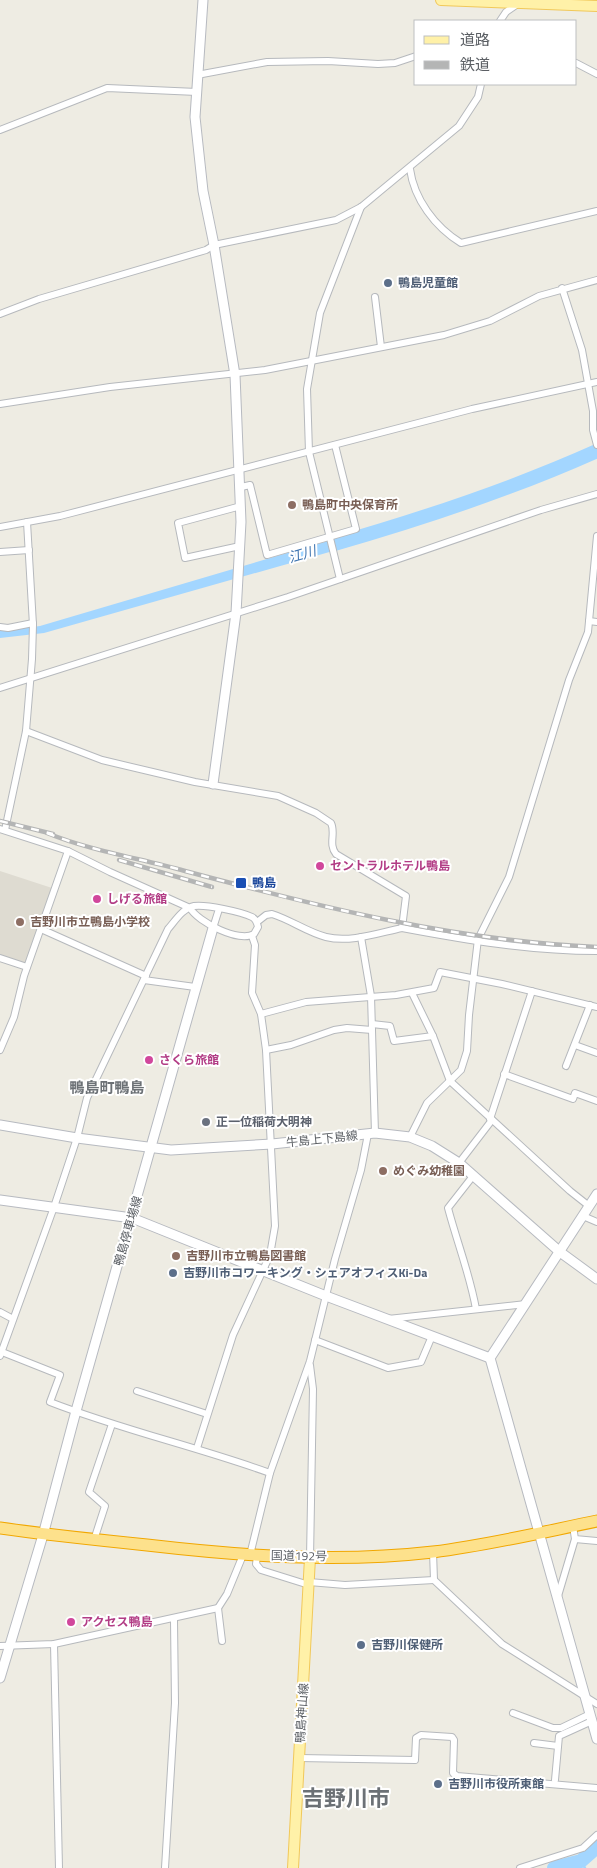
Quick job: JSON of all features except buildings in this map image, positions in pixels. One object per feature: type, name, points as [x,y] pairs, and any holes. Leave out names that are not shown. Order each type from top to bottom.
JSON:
[{"type":"highway","name":"国道192号","points":[[0,1528],[94,1540],[250,1555],[310,1558],[432,1552],[540,1534],[597,1521]]},
{"type":"main road","points":[[442,0],[522,1],[597,6]]},
{"type":"main road","name":"鴨島神山線","points":[[294,1868],[298,1758],[310,1558]]},
{"type":"street","points":[[203,0],[195,117],[203,191],[214,245],[235,375],[241,506],[236,613],[213,784]]},
{"type":"street","points":[[501,20],[506,12],[522,1]]},
{"type":"street","points":[[197,75],[267,62],[328,61],[378,64],[395,63],[414,57]]},
{"type":"street","points":[[577,64],[597,74]]},
{"type":"street","points":[[0,314],[40,298],[206,250],[214,245],[336,220],[361,206],[410,169],[460,126],[478,97],[481,85]]},
{"type":"street","points":[[0,130],[107,88],[196,92]]},
{"type":"street","points":[[410,169],[412,186],[425,209],[448,235],[461,243],[597,211]]},
{"type":"street","points":[[340,579],[309,452],[307,389],[320,314],[361,206]]},
{"type":"street","points":[[0,404],[110,387],[235,375],[444,336],[490,322],[539,296],[562,288],[597,280]]},
{"type":"street","points":[[562,288],[582,350],[593,411],[593,430],[597,445]]},
{"type":"street","points":[[375,297],[381,347]]},
{"type":"street","points":[[0,527],[69,514],[472,409],[587,386],[597,382]]},
{"type":"street","points":[[240,486],[250,485],[267,555],[356,529],[336,445]]},
{"type":"street","points":[[0,688],[340,579],[541,510],[597,494]]},
{"type":"street","points":[[240,546],[185,558],[178,523],[241,506]]},
{"type":"street","points":[[27,522],[33,624],[26,731],[3,829],[68,851],[190,908],[193,913],[213,928],[246,937],[252,936],[257,930],[257,922]]},
{"type":"street","points":[[410,1137],[427,1103],[461,1070],[467,1051],[478,942],[510,877],[570,680],[588,632],[597,536]]},
{"type":"street","points":[[0,552],[29,550]]},
{"type":"street","points":[[589,622],[597,622]]},
{"type":"street","points":[[0,627],[8,628],[33,624]]},
{"type":"street","points":[[26,731],[102,760],[195,782],[278,796],[328,820],[333,826],[332,847],[336,854],[405,893],[402,928]]},
{"type":"street","points":[[0,1050],[14,1017],[28,967],[68,851]]},
{"type":"street","points":[[257,922],[250,917],[219,909],[195,906],[181,914],[168,929],[87,1098],[77,1138],[54,1207],[1,1354],[60,1375],[50,1402],[112,1424],[197,1448],[270,1473]]},
{"type":"street","points":[[213,928],[219,909]]},
{"type":"street","points":[[257,922],[266,915],[272,914],[326,937],[342,939],[402,928],[478,942],[565,951],[597,951]]},
{"type":"street","name":"鴨島停車場線","points":[[0,1678],[44,1535],[76,1412],[213,928]]},
{"type":"street","points":[[41,929],[145,978],[195,987]]},
{"type":"street","points":[[197,1448],[233,1335],[270,1255],[275,1226],[266,1050],[261,1014],[252,993],[254,945],[252,936]]},
{"type":"street","points":[[222,1641],[218,1608],[250,1555],[270,1473],[310,1361],[326,1296],[372,1133],[371,996],[361,937]]},
{"type":"street","points":[[0,958],[28,967]]},
{"type":"street","points":[[261,1014],[306,1002],[412,993],[434,988],[440,972],[593,1006],[566,1066]]},
{"type":"street","points":[[459,1163],[491,1120],[504,1074],[532,991]]},
{"type":"street","points":[[412,993],[433,1036],[450,1081],[570,1191],[590,1206]]},
{"type":"street","points":[[266,1050],[291,1045],[334,1030],[347,1028],[390,1026],[394,1041],[433,1036]]},
{"type":"street","points":[[575,1045],[597,1052]]},
{"type":"street","points":[[504,1074],[573,1099],[574,1093],[597,1101]]},
{"type":"street","name":"牛島上下島線","points":[[0,1125],[77,1138],[171,1150],[272,1144],[372,1133],[410,1137],[432,1146],[459,1163],[560,1252],[597,1280]]},
{"type":"street","points":[[473,1176],[448,1208],[458,1244],[471,1279],[476,1310]]},
{"type":"street","points":[[597,1194],[490,1358],[597,1739]]},
{"type":"street","points":[[0,1200],[132,1218],[326,1296],[490,1358]]},
{"type":"street","points":[[583,1216],[597,1222]]},
{"type":"street","points":[[387,1319],[526,1304]]},
{"type":"street","points":[[0,1312],[13,1319]]},
{"type":"street","points":[[315,1340],[388,1368],[421,1362],[432,1336]]},
{"type":"street","points":[[310,1361],[313,1389],[310,1558]]},
{"type":"street","points":[[137,1391],[207,1414]]},
{"type":"street","points":[[94,1540],[105,1506],[89,1492],[112,1424]]},
{"type":"street","points":[[558,1596],[575,1539],[574,1526]]},
{"type":"street","points":[[575,1539],[597,1541]]},
{"type":"street","points":[[432,1552],[434,1580],[502,1644],[597,1704]]},
{"type":"street","points":[[250,1555],[261,1570],[309,1584],[434,1580]]},
{"type":"street","points":[[0,1646],[54,1644],[174,1620],[218,1608]]},
{"type":"street","points":[[165,1868],[176,1703],[174,1620]]},
{"type":"street","points":[[54,1644],[59,1868]]},
{"type":"street","points":[[513,1713],[553,1728],[561,1728],[591,1717]]},
{"type":"street","points":[[556,1780],[559,1736],[591,1717]]},
{"type":"street","points":[[298,1758],[415,1760],[416,1738],[421,1735],[452,1736],[454,1740],[453,1773],[456,1776],[597,1788]]},
{"type":"street","points":[[534,1744],[558,1746]]},
{"type":"street","points":[[520,1868],[583,1848],[597,1835]]},
{"type":"shaded area","name":"吉野川市立鴨島小学校","points":[[0,871],[52,888],[26,965],[0,956]]},
{"type":"water","points":[[348,535],[347,547],[44,633],[0,638],[0,631],[40,626]]},
{"type":"waterway","name":"江川","points":[[331,545],[466,503],[597,451]]},
{"type":"waterway","points":[[554,1868],[581,1861],[597,1847]]},
{"type":"waterway","points":[[581,1861],[585,1868]]},
{"type":"railway","points":[[0,821],[53,834]]},
{"type":"railway","points":[[47,833],[98,850],[389,920],[493,938],[597,947]]},
{"type":"railway","points":[[119,860],[212,887]]},
{"type":"place","name":"鴨島児童館","points":[[388,283]]},
{"type":"place","name":"鴨島町中央保育所","points":[[292,505]]},
{"type":"place","name":"セントラルホテル鴨島","points":[[320,866]]},
{"type":"place","name":"鴨島","points":[[241,883]]},
{"type":"place","name":"しげる旅館","points":[[97,899]]},
{"type":"place","name":"吉野川市立鴨島小学校","points":[[20,922]]},
{"type":"place","name":"さくら旅館","points":[[149,1060]]},
{"type":"place","name":"正一位稲荷大明神","points":[[206,1122]]},
{"type":"place","name":"めぐみ幼稚園","points":[[383,1171]]},
{"type":"place","name":"吉野川市立鴨島図書館","points":[[176,1256]]},
{"type":"place","name":"吉野川市コワーキング・シェアオフィスKi-Da","points":[[173,1273]]},
{"type":"place","name":"アクセス鴨島","points":[[71,1622]]},
{"type":"place","name":"吉野川保健所","points":[[361,1645]]},
{"type":"place","name":"吉野川市役所東館","points":[[438,1784]]},
{"type":"district","name":"鴨島町鴨島","points":[[107,1088]]},
{"type":"district","name":"吉野川市","points":[[346,1798]]}]
